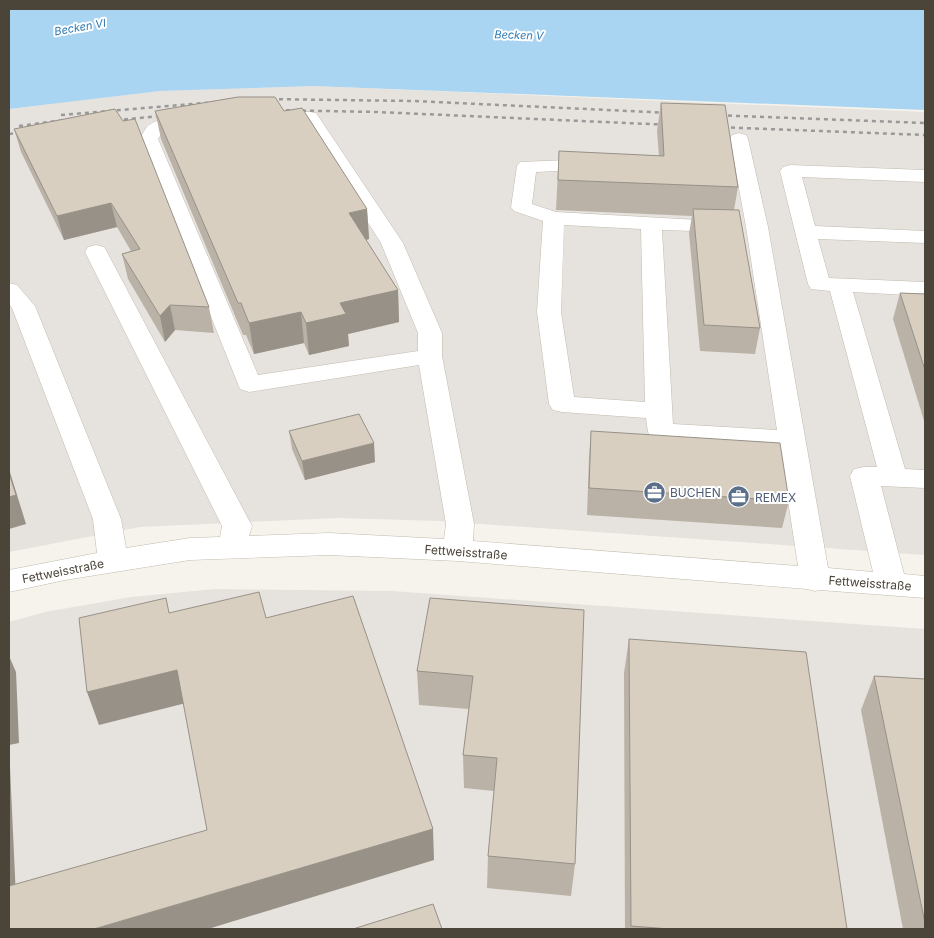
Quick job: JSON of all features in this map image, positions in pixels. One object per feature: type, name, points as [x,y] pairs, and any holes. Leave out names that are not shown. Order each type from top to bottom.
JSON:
[{"type":"street","points":[[245,118],[310,118],[392,243],[430,333],[430,356],[460,524],[458,550]]},
{"type":"street","points":[[215,120],[175,122],[155,129],[149,139],[248,384],[430,356]]},
{"type":"street","points":[[739,139],[757,227],[815,580]]},
{"type":"street","points":[[593,165],[527,166],[521,207],[554,218],[757,227]]},
{"type":"street","points":[[925,176],[790,171],[819,284],[925,289]]},
{"type":"street","points":[[554,218],[549,312],[562,404],[658,412]]},
{"type":"street","points":[[651,223],[658,412],[661,432],[791,440]]},
{"type":"street","points":[[806,232],[925,237]]},
{"type":"street","points":[[96,252],[237,526],[232,547]]},
{"type":"street","points":[[840,285],[894,478]]},
{"type":"street","points":[[9,290],[23,306],[107,519],[113,561]]},
{"type":"street","points":[[892,585],[864,476],[925,480]]},
{"type":"street","name":"Fettweisstraße","points":[[9,581],[113,561],[190,549],[329,544],[458,550],[815,580],[925,587]]},
{"type":"shaded area","points":[[314,86],[925,112],[925,555],[439,521],[338,518],[140,527],[9,552],[9,109],[160,91]]},
{"type":"shaded area","points":[[215,589],[392,591],[925,629],[925,929],[9,929],[9,622],[45,612],[131,597]]},
{"type":"water","points":[[9,9],[925,9],[925,110],[314,86],[160,91],[9,109]]},
{"type":"building","points":[[238,97],[275,97],[284,111],[302,108],[367,209],[349,213],[398,290],[340,303],[346,314],[306,323],[301,312],[249,323],[241,303],[238,303],[155,111]]},
{"type":"building","points":[[661,103],[725,105],[738,187],[558,180],[559,151],[664,156]]},
{"type":"building","points":[[115,109],[123,121],[135,119],[209,307],[170,305],[160,316],[122,254],[140,249],[111,203],[57,216],[14,129]]},
{"type":"building","points":[[693,209],[739,210],[760,328],[704,325]]},
{"type":"building","points":[[900,293],[925,294],[925,370]]},
{"type":"building","points":[[359,414],[374,443],[302,461],[289,431]]},
{"type":"building","points":[[591,431],[780,443],[789,501],[589,488]]},
{"type":"building","points":[[9,473],[16,495],[9,497]]},
{"type":"building","points":[[259,592],[266,618],[353,596],[433,829],[94,929],[9,929],[9,886],[207,830],[177,670],[87,692],[79,618],[166,598],[169,613]]},
{"type":"building","points":[[430,598],[584,610],[575,864],[488,856],[497,758],[463,755],[473,676],[417,671]]},
{"type":"building","points":[[629,639],[806,652],[847,929],[670,929],[631,926]]},
{"type":"building","points":[[874,676],[925,679],[925,923]]},
{"type":"building","points":[[433,904],[442,929],[353,929]]},
{"type":"railway","points":[[263,99],[414,101],[672,113]]},
{"type":"railway","points":[[61,115],[228,101]]},
{"type":"railway","points":[[270,110],[377,112],[672,125]]},
{"type":"railway","points":[[108,121],[170,115]]},
{"type":"railway","points":[[712,115],[925,123]]},
{"type":"railway","points":[[19,126],[71,119]]},
{"type":"railway","points":[[715,127],[925,135]]},
{"type":"railway","points":[[9,134],[29,131]]},
{"type":"place","name":"BUCHEN","points":[[654,492]]},
{"type":"place","name":"REMEX","points":[[739,497]]},
{"type":"water label","name":"Becken VI","points":[[80,27]]},
{"type":"water label","name":"Becken V","points":[[519,35]]}]
